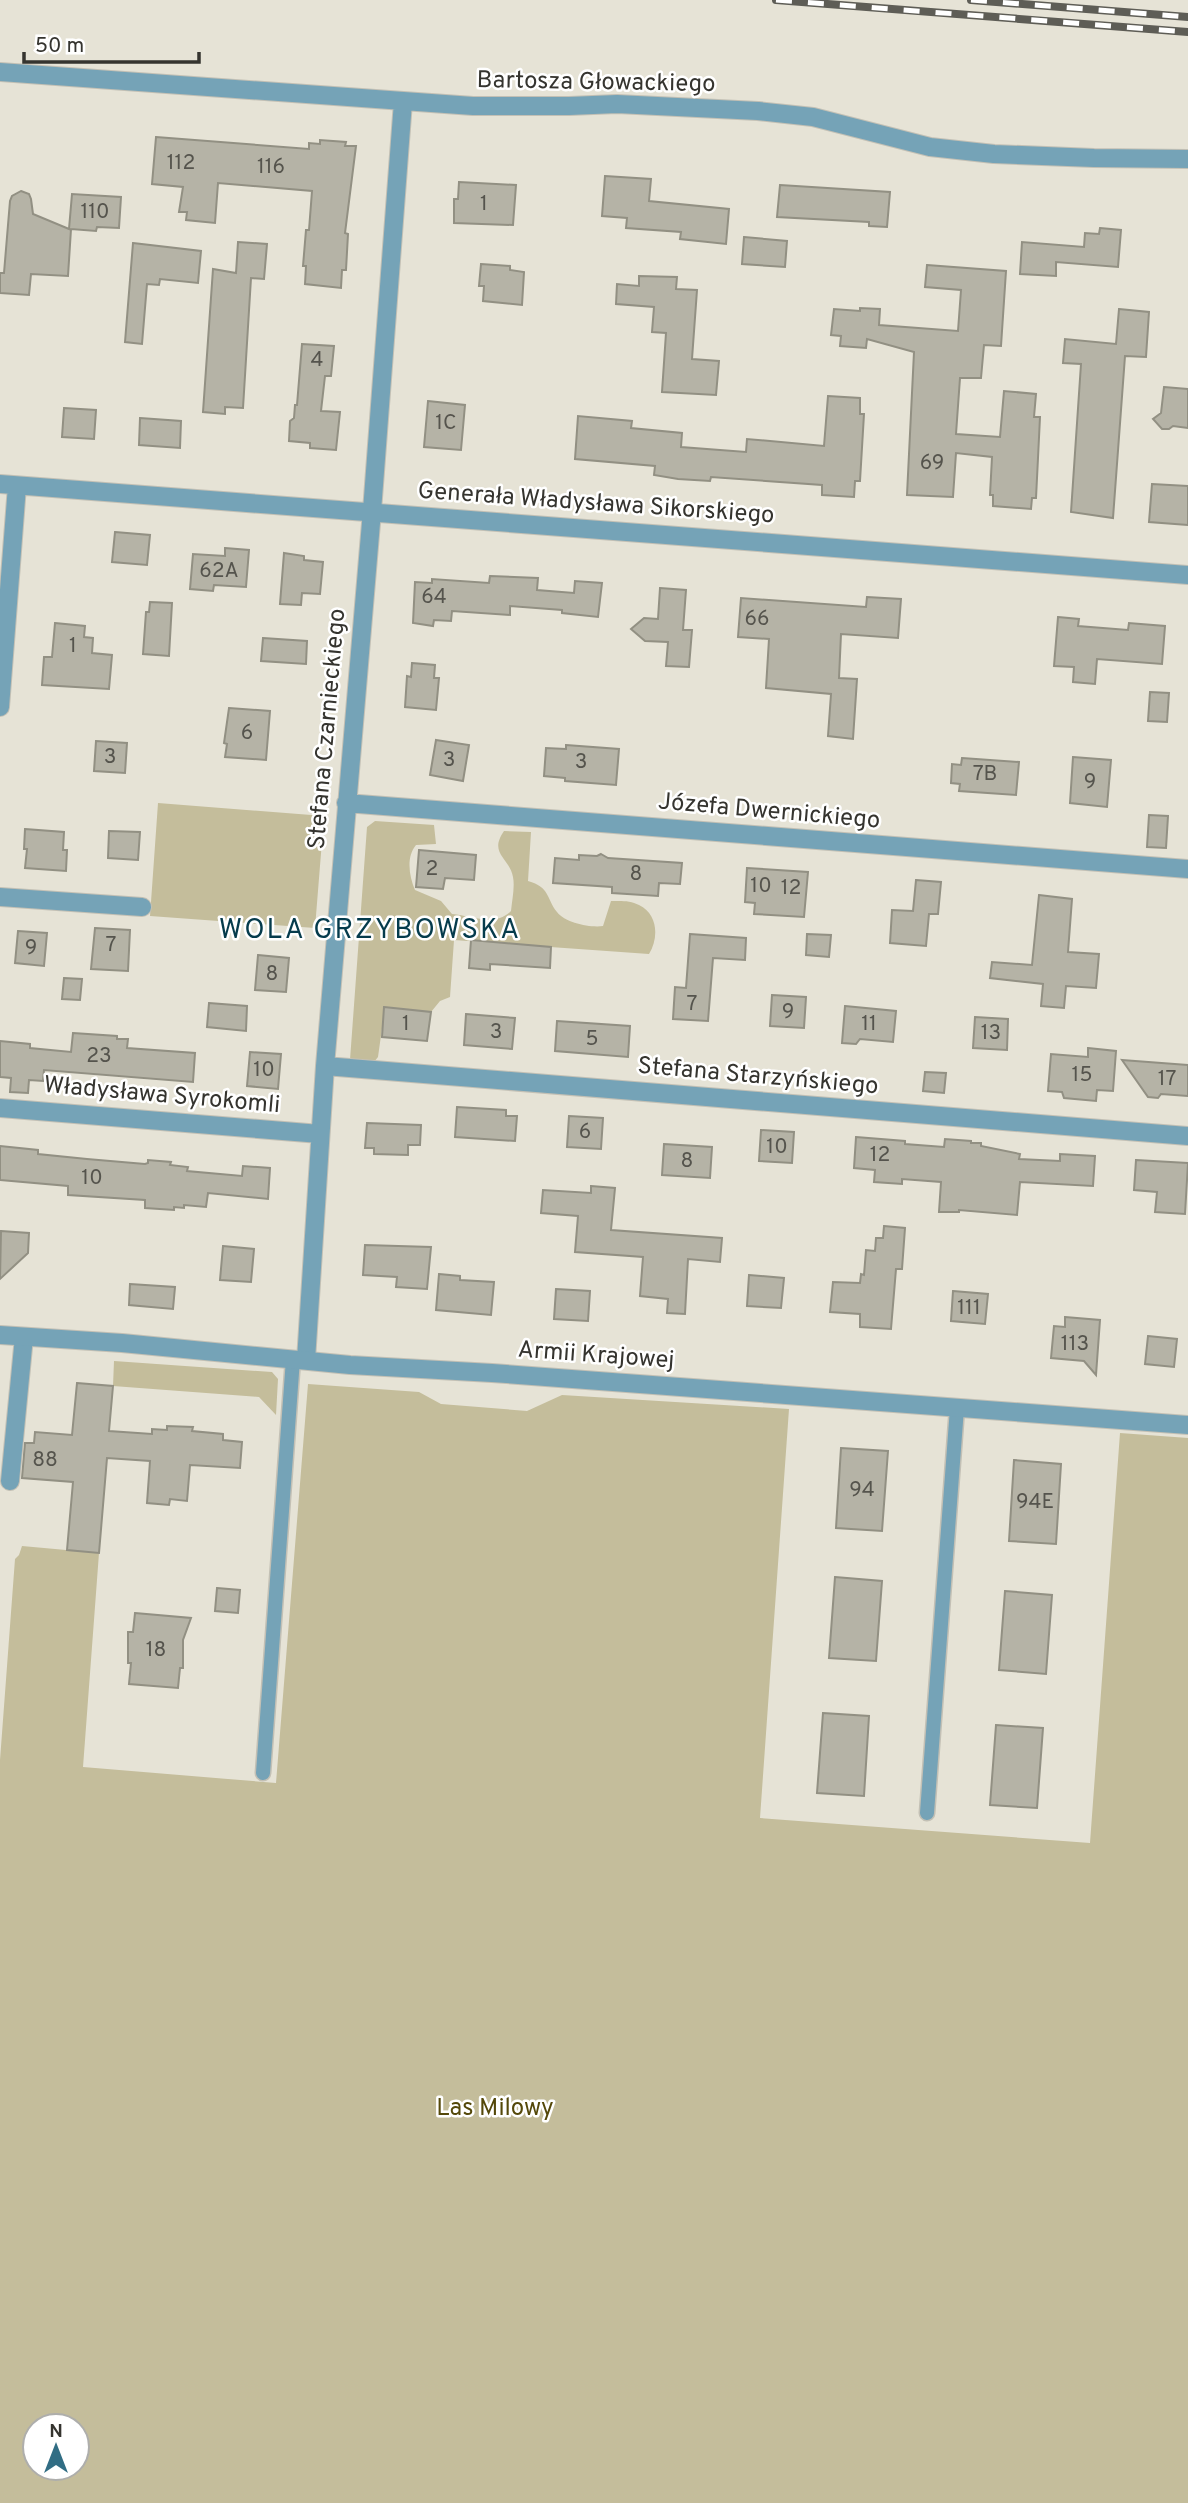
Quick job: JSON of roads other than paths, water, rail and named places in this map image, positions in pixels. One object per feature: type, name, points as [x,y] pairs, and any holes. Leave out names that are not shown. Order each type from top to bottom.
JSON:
[{"type":"street","name":"Bartosza Głowackiego","points":[[0,72],[473,106],[617,104],[734,109],[813,117],[930,147],[994,154],[1188,159]]},
{"type":"street","name":"Stefana Czarnieckiego","points":[[300,1359],[372,511],[403,102]]},
{"type":"street","name":"Generała Władysława Sikorskiego","points":[[8,485],[1188,575]]},
{"type":"street","points":[[0,707],[8,485]]},
{"type":"street","name":"Józefa Dwernickiego","points":[[346,803],[1188,869]]},
{"type":"street","points":[[0,897],[142,907]]},
{"type":"street","name":"Stefana Starzyńskiego","points":[[325,1066],[1188,1136]]},
{"type":"street","name":"Władysława Syrokomli","points":[[0,1108],[320,1134]]},
{"type":"street","name":"Armii Krajowej","points":[[0,1335],[350,1365],[492,1373],[1188,1425]]},
{"type":"street","points":[[10,1481],[24,1337]]},
{"type":"lane","points":[[263,1773],[300,1359]]},
{"type":"lane","points":[[928,1813],[957,1408]]},
{"type":"railway","points":[[776,0],[1188,32]]},
{"type":"railway","points":[[971,0],[1188,17]]},
{"type":"district","name":"WOLA GRZYBOWSKA","points":[[370,931]]},
{"type":"park label","name":"Las Milowy","points":[[495,2109]]}]
